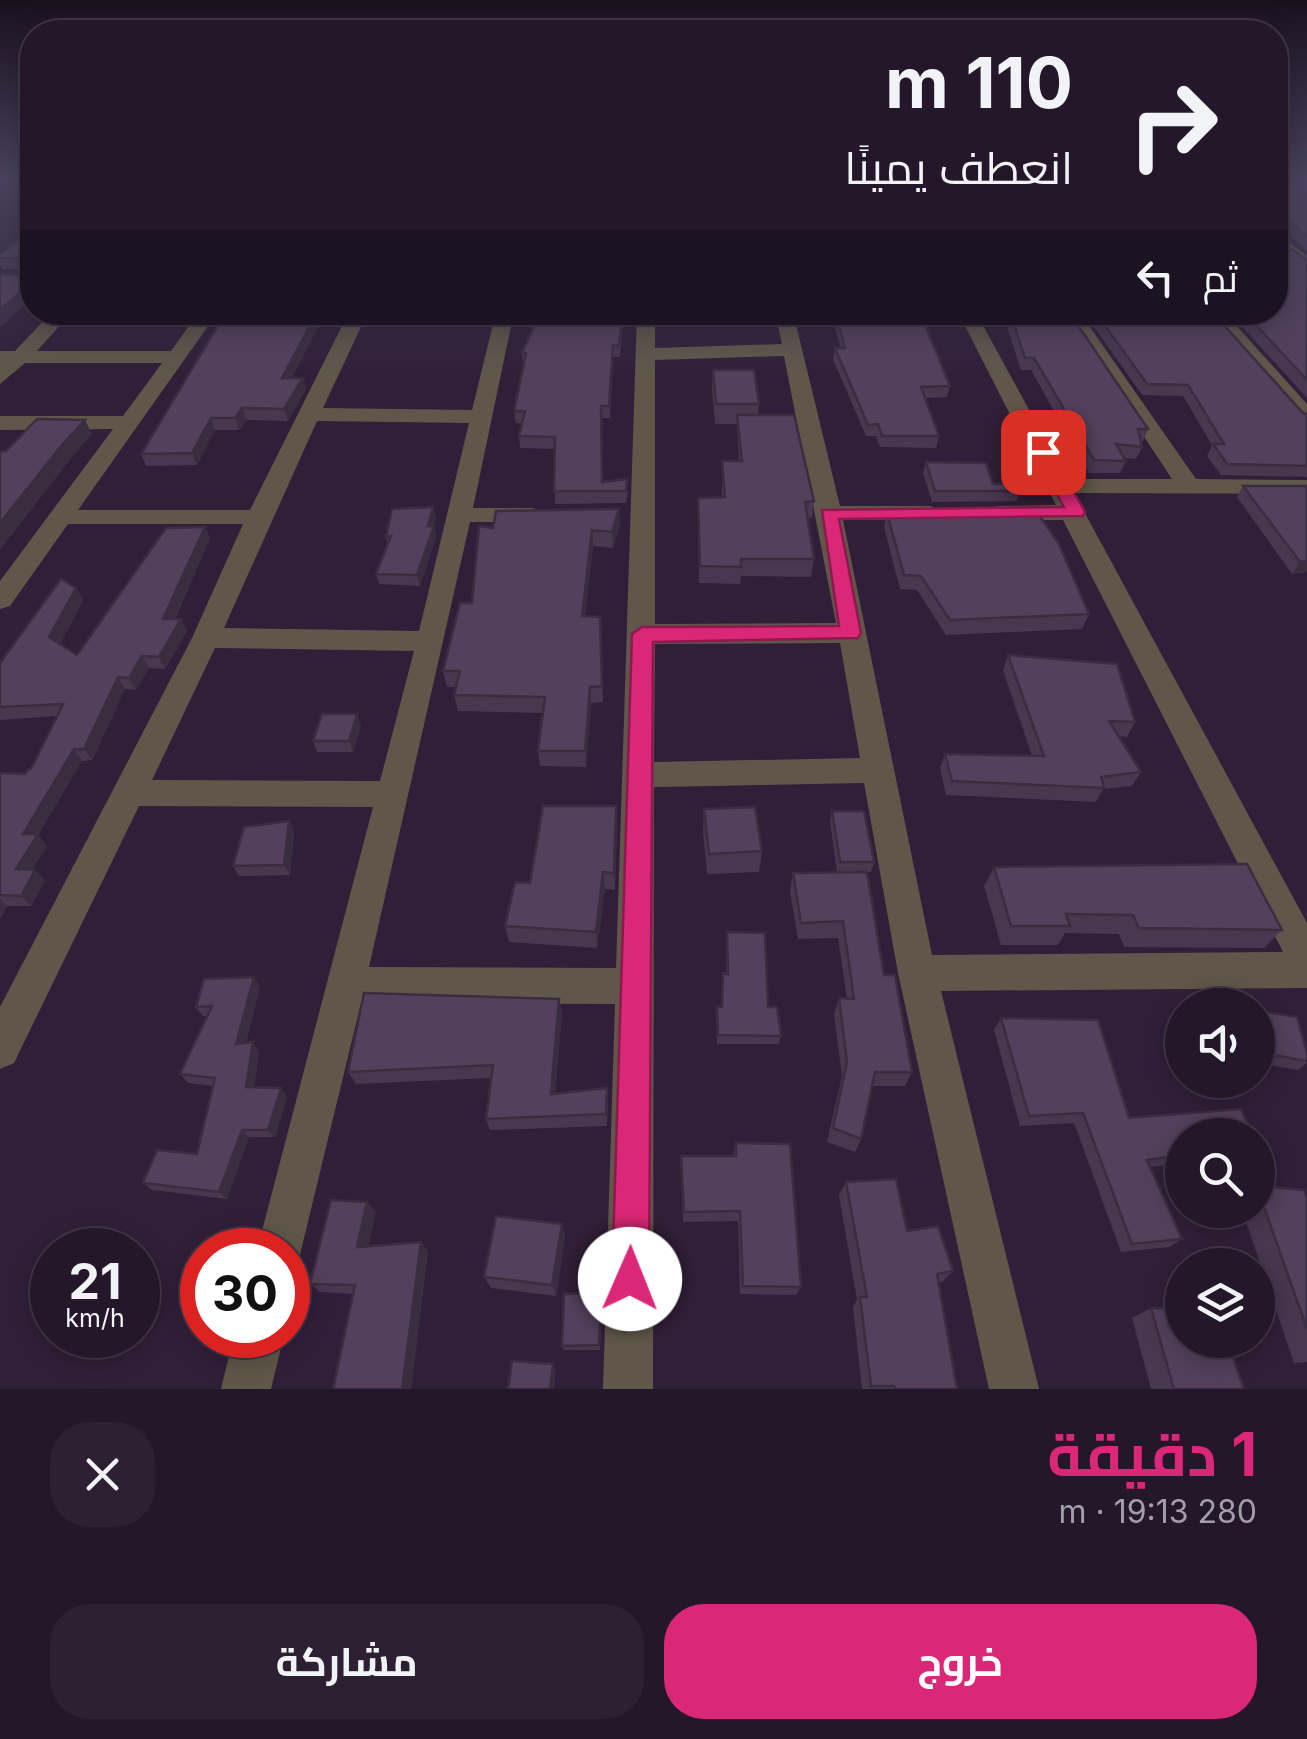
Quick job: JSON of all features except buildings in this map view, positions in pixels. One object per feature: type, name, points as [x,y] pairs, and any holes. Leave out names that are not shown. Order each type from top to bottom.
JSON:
[{"type":"street","points":[[1288,248],[1307,265]]},
{"type":"street","points":[[0,378],[10,357],[48,325]]},
{"type":"street","points":[[0,600],[200,325]]},
{"type":"street","points":[[0,1049],[15,987],[128,793],[206,638],[259,517],[353,325]]},
{"type":"street","points":[[285,1228],[431,640],[456,515],[502,325]]},
{"type":"street","points":[[628,1389],[642,634],[635,514],[646,325]]},
{"type":"street","points":[[787,325],[829,514],[917,974],[1014,1389]]},
{"type":"street","points":[[975,325],[1307,960]]},
{"type":"street","points":[[1079,325],[1189,486]]},
{"type":"street","points":[[1224,325],[1307,417]]},
{"type":"street","points":[[646,354],[793,350]]},
{"type":"street","points":[[10,357],[177,357]]},
{"type":"street","points":[[310,414],[480,417]]},
{"type":"street","points":[[0,424],[131,422]]},
{"type":"street","points":[[829,514],[971,513],[1189,486],[1307,487]]},
{"type":"street","points":[[456,515],[550,515]]},
{"type":"street","points":[[59,516],[259,517]]},
{"type":"street","points":[[642,634],[851,633]]},
{"type":"street","points":[[206,638],[431,640]]},
{"type":"street","points":[[638,775],[878,770]]},
{"type":"street","points":[[128,793],[390,794]]},
{"type":"street","points":[[917,974],[1307,970]]},
{"type":"street","points":[[344,985],[636,986]]},
{"type":"street","points":[[246,1389],[253,1358]]},
{"type":"route","points":[[630,1279],[642,634],[851,633],[829,514],[1076,512],[1043,452]]}]
